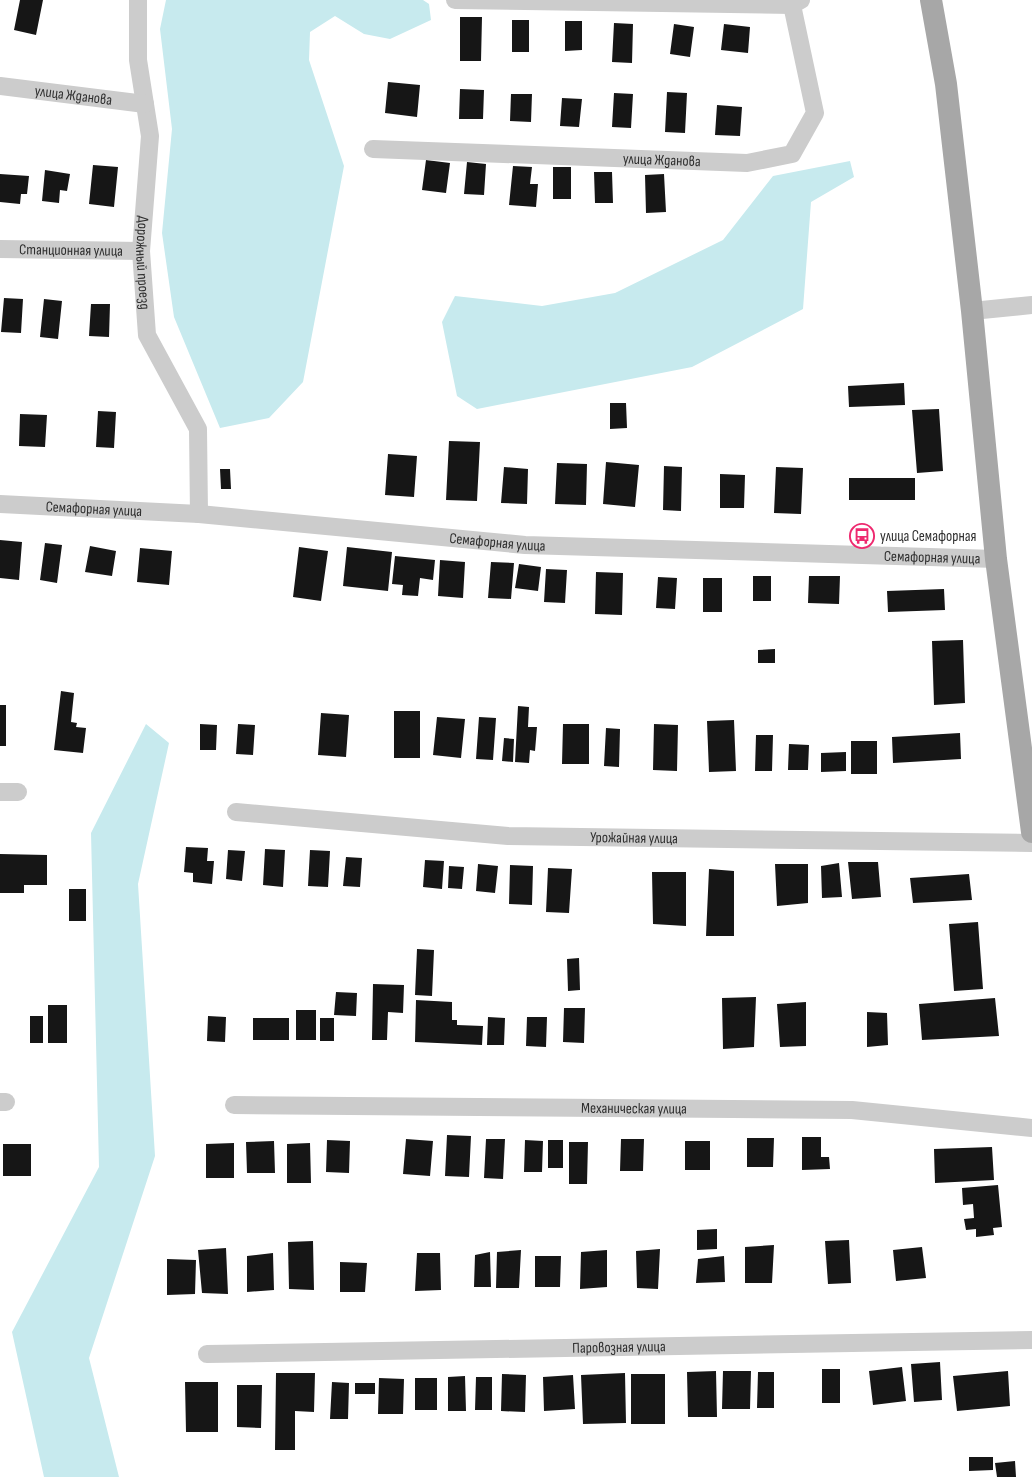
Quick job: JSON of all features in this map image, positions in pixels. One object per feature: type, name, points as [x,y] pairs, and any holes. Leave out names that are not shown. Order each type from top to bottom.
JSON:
[{"type":"main road","points":[[931,0],[946,84],[972,311],[996,559],[1032,832]]},
{"type":"street","name":"Дорожный проезд","points":[[138,0],[138,60],[150,136],[141,251],[147,335],[198,429],[199,514]]},
{"type":"street","points":[[455,0],[797,3]]},
{"type":"street","name":"улица Жданова","points":[[373,149],[747,163],[792,154],[815,113],[797,3]]},
{"type":"street","name":"улица Жданова","points":[[0,86],[145,104]]},
{"type":"street","name":"Станционная улица","points":[[0,249],[141,251]]},
{"type":"street","points":[[972,311],[1032,305]]},
{"type":"street","name":"Семафорная улица","points":[[0,504],[199,514],[525,545],[996,559]]},
{"type":"street","name":"Урожайная улица","points":[[236,812],[508,836],[1032,843]]},
{"type":"street","name":"Механическая улица","points":[[234,1105],[852,1110],[1032,1128]]},
{"type":"street","name":"Паровозная улица","points":[[207,1354],[1032,1340]]},
{"type":"water","points":[[166,0],[423,0],[429,4],[431,20],[390,39],[364,34],[335,16],[310,32],[309,60],[344,166],[303,382],[269,418],[220,428],[174,317],[162,233],[172,129],[160,29]]},
{"type":"water","points":[[850,161],[854,177],[811,202],[803,309],[692,367],[477,409],[457,396],[442,322],[455,296],[542,306],[615,293],[723,240],[773,176]]},
{"type":"water","points":[[146,724],[169,743],[138,884],[155,1156],[89,1358],[119,1477],[44,1477],[12,1332],[99,1167],[91,833]]},
{"type":"building","points":[[20,0],[43,0],[36,35],[14,30]]},
{"type":"building","points":[[460,17],[482,17],[481,61],[460,61]]},
{"type":"building","points":[[512,20],[529,20],[529,52],[512,52]]},
{"type":"building","points":[[565,21],[582,21],[582,50],[565,51]]},
{"type":"building","points":[[614,23],[633,24],[632,63],[612,62]]},
{"type":"building","points":[[674,24],[694,27],[690,57],[670,54]]},
{"type":"building","points":[[724,24],[750,27],[748,53],[721,50]]},
{"type":"building","points":[[388,82],[420,85],[417,117],[385,113]]},
{"type":"building","points":[[460,89],[484,90],[483,119],[459,119]]},
{"type":"building","points":[[667,92],[687,93],[685,133],[665,132]]},
{"type":"building","points":[[614,93],[633,94],[631,128],[612,127]]},
{"type":"building","points":[[511,94],[532,94],[531,122],[510,121]]},
{"type":"building","points":[[562,98],[582,99],[579,127],[560,126]]},
{"type":"building","points":[[717,105],[742,107],[740,136],[715,135]]},
{"type":"building","points":[[426,160],[450,163],[446,193],[422,190]]},
{"type":"building","points":[[467,162],[486,164],[484,195],[464,194]]},
{"type":"building","points":[[93,165],[118,167],[114,207],[89,204]]},
{"type":"building","points":[[513,166],[532,167],[530,184],[538,184],[536,207],[509,205]]},
{"type":"building","points":[[553,167],[571,167],[571,199],[553,199]]},
{"type":"building","points":[[45,170],[70,174],[67,191],[60,190],[59,203],[42,201]]},
{"type":"building","points":[[594,172],[612,172],[613,203],[595,203]]},
{"type":"building","points":[[0,174],[29,176],[27,194],[21,194],[20,204],[0,202]]},
{"type":"building","points":[[664,174],[666,212],[646,213],[645,175]]},
{"type":"building","points":[[4,298],[23,299],[21,333],[1,332]]},
{"type":"building","points":[[44,299],[62,301],[58,339],[40,337]]},
{"type":"building","points":[[91,304],[110,304],[109,337],[89,336]]},
{"type":"building","points":[[904,383],[905,405],[849,407],[848,386]]},
{"type":"building","points":[[610,403],[626,403],[627,428],[610,429]]},
{"type":"building","points":[[939,409],[943,471],[917,473],[912,410]]},
{"type":"building","points":[[98,411],[116,412],[114,448],[96,447]]},
{"type":"building","points":[[20,414],[47,415],[45,447],[19,446]]},
{"type":"building","points":[[449,441],[480,442],[477,501],[446,500]]},
{"type":"building","points":[[388,454],[417,456],[414,497],[385,495]]},
{"type":"building","points":[[606,462],[639,465],[635,507],[603,504]]},
{"type":"building","points":[[557,463],[587,464],[586,505],[555,504]]},
{"type":"building","points":[[664,466],[682,467],[681,511],[663,510]]},
{"type":"building","points":[[504,467],[528,469],[527,504],[501,503]]},
{"type":"building","points":[[776,467],[803,468],[801,514],[774,513]]},
{"type":"building","points":[[220,469],[230,469],[231,489],[221,489]]},
{"type":"building","points":[[720,474],[745,475],[744,508],[720,508]]},
{"type":"building","points":[[849,478],[915,478],[915,500],[849,500]]},
{"type":"building","points":[[0,540],[22,542],[19,580],[0,578]]},
{"type":"building","points":[[45,543],[62,545],[57,583],[40,580]]},
{"type":"building","points":[[90,546],[116,551],[112,576],[85,572]]},
{"type":"building","points":[[299,547],[328,551],[321,601],[293,597]]},
{"type":"building","points":[[347,547],[392,552],[388,591],[343,586]]},
{"type":"building","points":[[140,548],[172,551],[169,585],[137,582]]},
{"type":"building","points":[[395,556],[435,560],[433,580],[420,578],[418,596],[402,595],[403,585],[392,584]]},
{"type":"building","points":[[440,560],[465,562],[463,598],[438,596]]},
{"type":"building","points":[[491,562],[514,563],[511,599],[488,598]]},
{"type":"building","points":[[519,564],[541,567],[538,591],[515,588]]},
{"type":"building","points":[[546,569],[567,570],[565,603],[544,602]]},
{"type":"building","points":[[596,572],[623,573],[622,615],[595,614]]},
{"type":"building","points":[[753,576],[771,576],[771,601],[753,601]]},
{"type":"building","points":[[809,576],[840,576],[839,604],[808,603]]},
{"type":"building","points":[[658,577],[677,578],[675,609],[656,608]]},
{"type":"building","points":[[703,578],[722,578],[722,612],[703,612]]},
{"type":"building","points":[[944,589],[945,610],[888,612],[887,591]]},
{"type":"building","points":[[963,640],[965,703],[934,705],[932,641]]},
{"type":"building","points":[[775,649],[775,663],[758,663],[758,650]]},
{"type":"building","points":[[61,691],[74,693],[71,722],[77,723],[76,727],[86,728],[83,753],[54,750]]},
{"type":"building","points":[[0,705],[6,705],[6,746],[0,746]]},
{"type":"building","points":[[518,706],[529,707],[528,727],[537,727],[535,751],[530,750],[529,763],[515,762]]},
{"type":"building","points":[[394,711],[420,711],[420,758],[394,758]]},
{"type":"building","points":[[321,713],[349,715],[346,757],[318,755]]},
{"type":"building","points":[[437,717],[465,719],[461,758],[433,755]]},
{"type":"building","points":[[479,717],[496,718],[493,760],[476,759]]},
{"type":"building","points":[[734,720],[736,771],[709,772],[707,721]]},
{"type":"building","points":[[200,724],[217,725],[216,750],[200,750]]},
{"type":"building","points":[[238,724],[255,725],[253,755],[236,754]]},
{"type":"building","points":[[563,724],[589,724],[589,764],[562,764]]},
{"type":"building","points":[[654,724],[678,725],[677,771],[653,770]]},
{"type":"building","points":[[606,728],[620,729],[619,767],[604,766]]},
{"type":"building","points":[[960,733],[961,759],[893,763],[892,737]]},
{"type":"building","points":[[756,735],[773,735],[772,771],[755,771]]},
{"type":"building","points":[[504,738],[514,739],[513,762],[502,761]]},
{"type":"building","points":[[851,741],[877,741],[877,774],[851,774]]},
{"type":"building","points":[[789,744],[809,745],[808,770],[788,770]]},
{"type":"building","points":[[846,752],[846,771],[821,772],[821,753]]},
{"type":"building","points":[[186,847],[208,848],[207,861],[214,861],[212,884],[193,882],[193,873],[184,872]]},
{"type":"building","points":[[265,849],[285,850],[283,887],[263,885]]},
{"type":"building","points":[[228,850],[245,851],[242,881],[226,879]]},
{"type":"building","points":[[310,850],[330,851],[328,887],[308,886]]},
{"type":"building","points":[[0,854],[47,855],[47,885],[24,885],[24,893],[0,893]]},
{"type":"building","points":[[346,857],[362,858],[360,887],[343,886]]},
{"type":"building","points":[[425,860],[444,861],[442,889],[423,887]]},
{"type":"building","points":[[848,862],[878,862],[881,897],[852,899]]},
{"type":"building","points":[[839,863],[842,897],[822,898],[821,866]]},
{"type":"building","points":[[478,864],[498,866],[495,893],[476,891]]},
{"type":"building","points":[[775,864],[808,864],[808,903],[777,906]]},
{"type":"building","points":[[510,865],[533,866],[532,905],[509,904]]},
{"type":"building","points":[[449,866],[464,867],[462,889],[448,888]]},
{"type":"building","points":[[548,868],[572,869],[569,913],[546,912]]},
{"type":"building","points":[[709,869],[734,871],[734,936],[706,936]]},
{"type":"building","points":[[652,872],[686,872],[686,926],[653,924]]},
{"type":"building","points":[[969,874],[972,900],[913,903],[910,878]]},
{"type":"building","points":[[69,889],[86,889],[86,921],[69,921]]},
{"type":"building","points":[[978,922],[983,989],[954,991],[949,924]]},
{"type":"building","points":[[417,949],[434,950],[432,996],[415,995]]},
{"type":"building","points":[[579,958],[580,990],[568,991],[567,959]]},
{"type":"building","points":[[373,984],[404,985],[403,1013],[388,1012],[387,1040],[372,1040]]},
{"type":"building","points":[[336,992],[357,993],[356,1016],[334,1015]]},
{"type":"building","points":[[756,997],[754,1047],[723,1049],[722,998]]},
{"type":"building","points":[[995,998],[999,1036],[922,1040],[919,1004]]},
{"type":"building","points":[[416,1000],[452,1002],[452,1020],[457,1020],[457,1025],[483,1026],[482,1045],[415,1042]]},
{"type":"building","points":[[806,1002],[806,1046],[780,1047],[777,1004]]},
{"type":"building","points":[[48,1005],[67,1005],[67,1043],[48,1043]]},
{"type":"building","points":[[564,1008],[585,1008],[584,1043],[563,1042]]},
{"type":"building","points":[[296,1010],[316,1010],[316,1040],[296,1040]]},
{"type":"building","points":[[867,1012],[887,1013],[888,1045],[867,1047]]},
{"type":"building","points":[[30,1016],[43,1016],[43,1043],[30,1043]]},
{"type":"building","points":[[208,1016],[226,1017],[225,1042],[207,1041]]},
{"type":"building","points":[[488,1017],[505,1018],[504,1045],[487,1045]]},
{"type":"building","points":[[527,1017],[547,1017],[546,1047],[526,1046]]},
{"type":"building","points":[[253,1018],[289,1018],[289,1040],[253,1040]]},
{"type":"building","points":[[320,1018],[334,1018],[334,1041],[320,1041]]},
{"type":"building","points":[[447,1135],[471,1136],[469,1177],[445,1176]]},
{"type":"building","points":[[802,1137],[821,1137],[821,1157],[829,1157],[830,1169],[802,1170]]},
{"type":"building","points":[[747,1138],[774,1138],[773,1167],[747,1167]]},
{"type":"building","points":[[406,1139],[433,1141],[430,1176],[403,1174]]},
{"type":"building","points":[[486,1139],[505,1139],[503,1179],[484,1178]]},
{"type":"building","points":[[621,1139],[644,1139],[643,1171],[620,1171]]},
{"type":"building","points":[[327,1140],[350,1141],[349,1173],[326,1172]]},
{"type":"building","points":[[525,1140],[543,1141],[542,1172],[524,1172]]},
{"type":"building","points":[[548,1140],[563,1140],[563,1168],[548,1168]]},
{"type":"building","points":[[274,1141],[275,1173],[247,1173],[246,1142]]},
{"type":"building","points":[[685,1141],[710,1141],[710,1170],[685,1170]]},
{"type":"building","points":[[569,1142],[588,1142],[587,1184],[569,1184]]},
{"type":"building","points":[[234,1143],[234,1178],[206,1178],[206,1144]]},
{"type":"building","points":[[310,1143],[311,1183],[287,1183],[287,1144]]},
{"type":"building","points":[[3,1144],[31,1144],[31,1176],[3,1176]]},
{"type":"building","points":[[992,1147],[994,1180],[935,1183],[934,1149]]},
{"type":"building","points":[[998,1185],[1002,1227],[993,1228],[994,1235],[976,1237],[976,1229],[966,1230],[964,1219],[974,1218],[973,1204],[963,1205],[962,1188]]},
{"type":"building","points":[[717,1229],[717,1249],[697,1250],[697,1230]]},
{"type":"building","points":[[849,1240],[851,1283],[828,1284],[825,1241]]},
{"type":"building","points":[[313,1241],[314,1290],[289,1289],[288,1242]]},
{"type":"building","points":[[774,1245],[772,1283],[745,1283],[745,1247]]},
{"type":"building","points":[[922,1247],[926,1278],[896,1281],[893,1250]]},
{"type":"building","points":[[226,1248],[228,1294],[202,1293],[198,1250]]},
{"type":"building","points":[[660,1249],[658,1289],[637,1288],[636,1251]]},
{"type":"building","points":[[521,1250],[519,1288],[496,1288],[497,1252]]},
{"type":"building","points":[[607,1250],[607,1287],[580,1289],[581,1252]]},
{"type":"building","points":[[490,1252],[491,1287],[474,1287],[475,1255]]},
{"type":"building","points":[[273,1253],[274,1290],[247,1292],[247,1256]]},
{"type":"building","points":[[417,1253],[440,1253],[441,1290],[415,1291]]},
{"type":"building","points":[[535,1256],[561,1256],[560,1287],[535,1287]]},
{"type":"building","points":[[724,1256],[725,1282],[696,1283],[698,1259]]},
{"type":"building","points":[[167,1259],[196,1260],[195,1294],[167,1295]]},
{"type":"building","points":[[340,1262],[367,1263],[365,1292],[340,1292]]},
{"type":"building","points":[[940,1362],[942,1400],[914,1402],[911,1364]]},
{"type":"building","points":[[902,1367],[906,1401],[873,1405],[869,1371]]},
{"type":"building","points":[[822,1369],[840,1369],[840,1403],[822,1403]]},
{"type":"building","points":[[716,1371],[717,1417],[688,1417],[687,1372]]},
{"type":"building","points":[[723,1371],[751,1371],[750,1409],[722,1409]]},
{"type":"building","points":[[1008,1371],[1010,1406],[957,1411],[953,1376]]},
{"type":"building","points":[[758,1372],[774,1372],[774,1408],[757,1408]]},
{"type":"building","points":[[276,1373],[315,1373],[314,1412],[295,1411],[295,1450],[275,1450]]},
{"type":"building","points":[[625,1373],[626,1423],[583,1424],[581,1375]]},
{"type":"building","points":[[502,1374],[526,1375],[525,1412],[501,1411]]},
{"type":"building","points":[[631,1374],[665,1374],[665,1424],[631,1424]]},
{"type":"building","points":[[573,1375],[575,1409],[544,1411],[543,1377]]},
{"type":"building","points":[[465,1376],[466,1411],[448,1411],[448,1377]]},
{"type":"building","points":[[476,1377],[492,1377],[492,1410],[475,1410]]},
{"type":"building","points":[[379,1378],[404,1379],[403,1414],[378,1414]]},
{"type":"building","points":[[415,1378],[437,1378],[437,1410],[415,1410]]},
{"type":"building","points":[[185,1382],[218,1382],[218,1432],[186,1432]]},
{"type":"building","points":[[332,1382],[349,1383],[348,1419],[330,1419]]},
{"type":"building","points":[[355,1383],[375,1383],[375,1394],[355,1394]]},
{"type":"building","points":[[237,1385],[262,1385],[261,1428],[237,1427]]},
{"type":"building","points":[[969,1457],[993,1457],[993,1470],[969,1471]]},
{"type":"building","points":[[1015,1461],[1016,1477],[997,1477],[995,1463]]},
{"type":"place","name":"улица Семафорная","points":[[862,536]]}]
